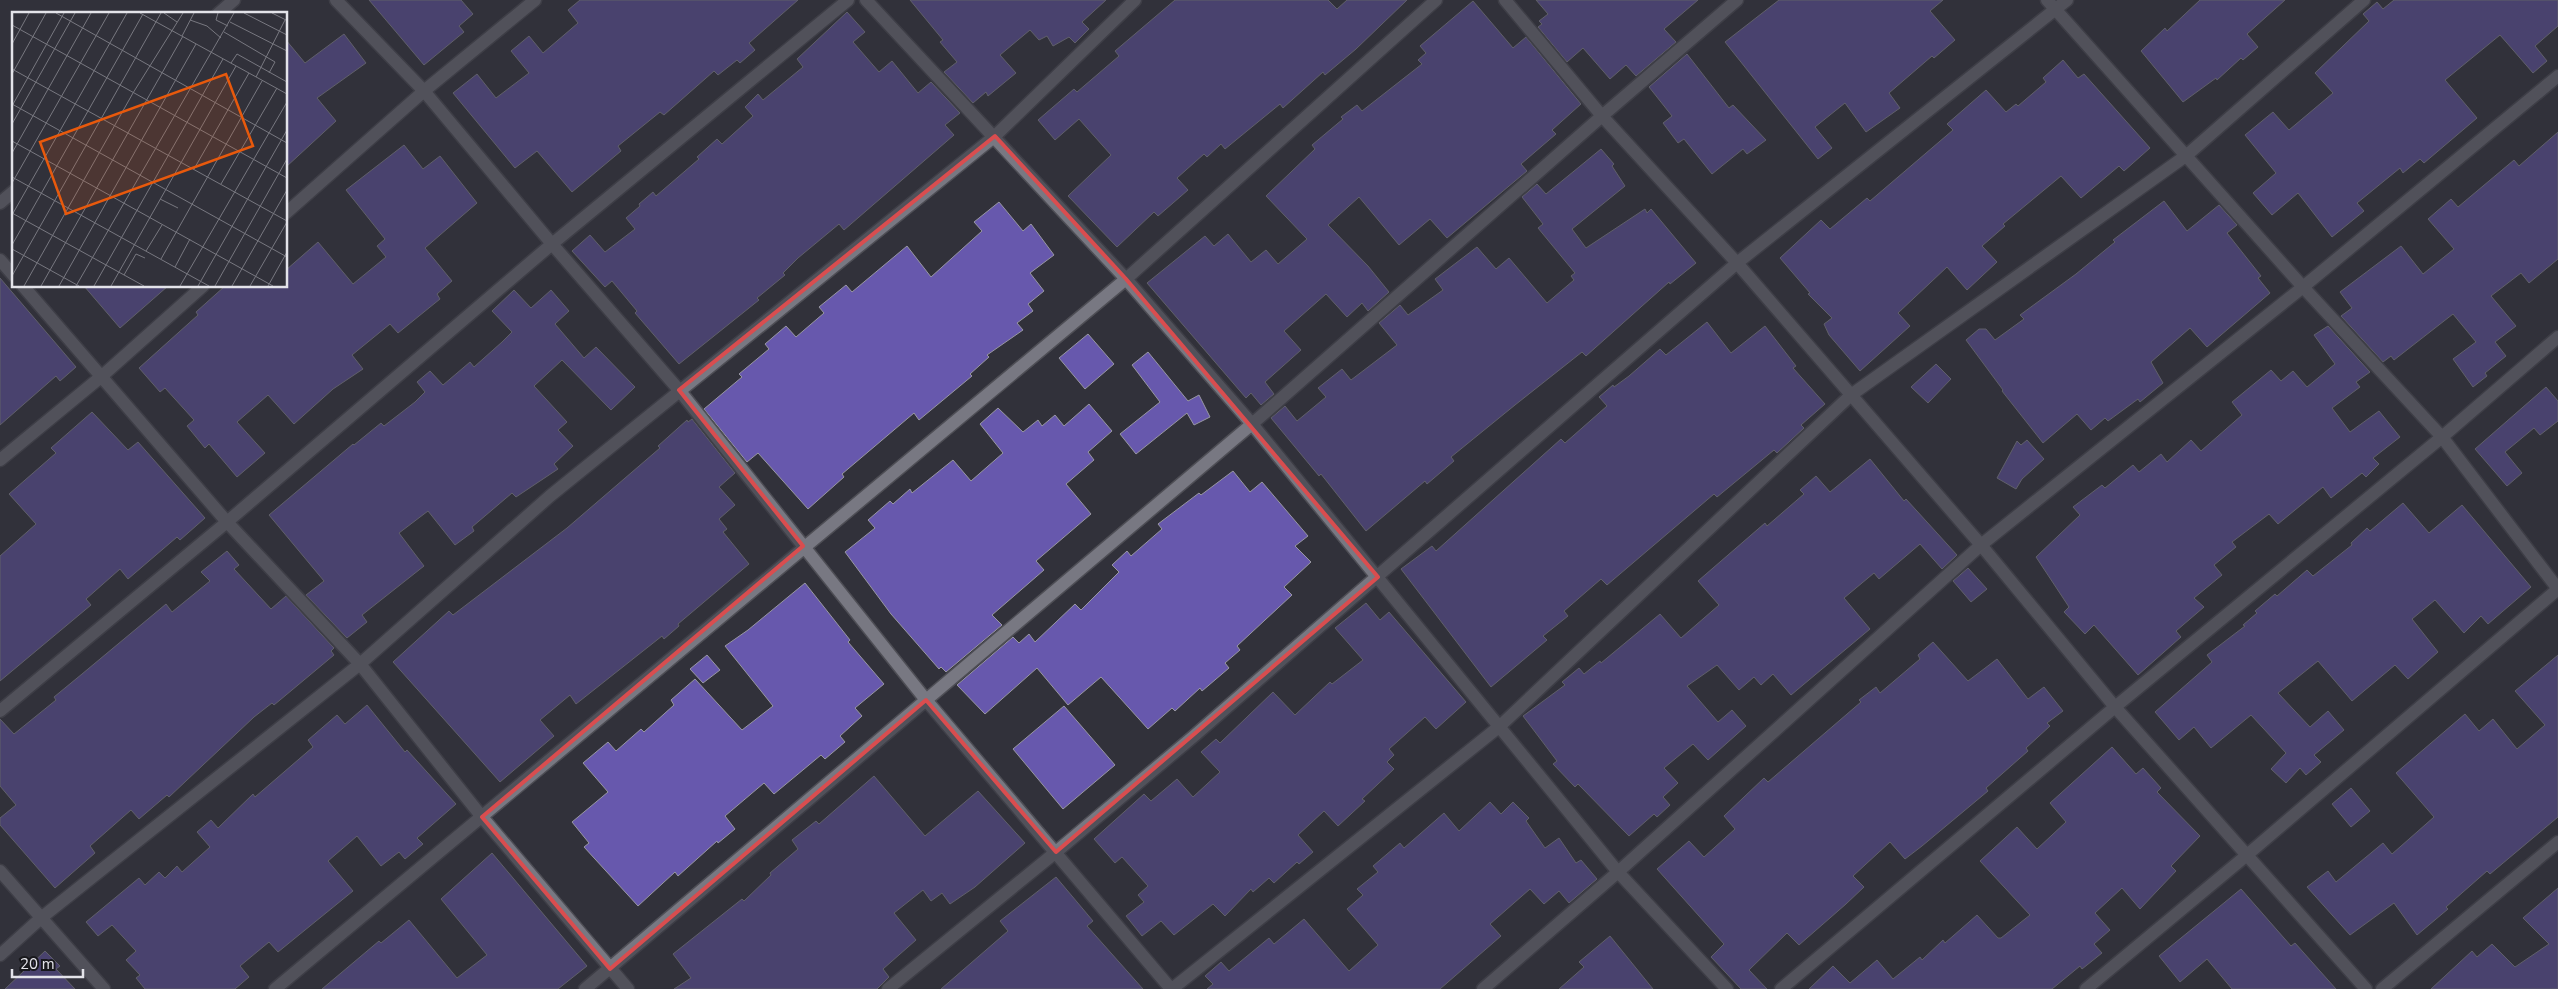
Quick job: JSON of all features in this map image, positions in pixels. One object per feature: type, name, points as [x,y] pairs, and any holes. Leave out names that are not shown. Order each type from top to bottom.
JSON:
[{"type":"street","points":[[220,12],[234,0]]},
{"type":"street","points":[[336,0],[424,91],[552,244],[679,390],[926,700],[1171,989],[1500,726],[1851,395],[2187,155],[2364,0]]},
{"type":"street","points":[[288,211],[424,91],[535,0]]},
{"type":"street","points":[[0,711],[227,522],[552,244],[848,0]]},
{"type":"street","points":[[866,0],[995,136],[1126,279],[1252,424],[1618,872],[1727,989]]},
{"type":"street","points":[[0,955],[41,918],[360,664],[550,496],[995,136],[1135,0]]},
{"type":"street","points":[[275,989],[803,546],[1126,279],[1436,0]]},
{"type":"street","points":[[1505,0],[1602,116],[1737,263],[1981,545],[2115,707],[2366,989]]},
{"type":"street","points":[[586,989],[1252,424],[1602,116],[1737,0]]},
{"type":"street","points":[[888,989],[1056,852],[1378,577],[1737,263],[2051,5],[2067,0]]},
{"type":"street","points":[[2051,5],[2303,287],[2442,437],[2558,589],[2247,855],[2086,989]]},
{"type":"street","points":[[1483,989],[1618,872],[1981,545],[2303,287],[2558,76]]},
{"type":"street","points":[[0,203],[12,193]]},
{"type":"street","points":[[0,260],[12,274]]},
{"type":"street","points":[[25,288],[227,522],[360,664],[482,817],[628,989]]},
{"type":"street","points":[[0,460],[102,376],[201,288]]},
{"type":"street","points":[[1781,989],[2115,707],[2442,437],[2558,337]]},
{"type":"street","points":[[2382,989],[2558,842]]},
{"type":"street","points":[[0,870],[104,989]]},
{"type":"highlighted area","points":[[995,136],[1126,279],[1378,577],[1056,852],[926,700],[610,969],[482,817],[803,546],[679,390]]},
{"type":"building","points":[[369,0],[461,0],[473,14],[459,26],[464,32],[424,65]]},
{"type":"building","points":[[580,0],[798,0],[749,43],[755,50],[740,63],[737,60],[718,75],[714,71],[664,115],[660,112],[618,146],[621,151],[572,192],[537,151],[515,168],[453,93],[477,74],[496,98],[529,73],[511,51],[529,36],[543,53],[578,23],[568,10]]},
{"type":"building","points":[[910,0],[1106,0],[1082,22],[1089,29],[1075,43],[1069,37],[1053,46],[1047,36],[1039,40],[1030,30],[1000,55],[1016,73],[988,96],[986,92],[973,103],[944,72],[957,62],[940,42],[943,40]]},
{"type":"building","points":[[1175,0],[1328,0],[1337,9],[1347,0],[1407,0],[1356,49],[1325,75],[1323,72],[1283,108],[1280,104],[1225,149],[1221,144],[1207,157],[1204,154],[1177,178],[1188,190],[1158,216],[1154,212],[1117,247],[1068,196],[1111,155],[1079,119],[1055,140],[1038,120],[1074,89],[1077,92],[1119,56],[1115,51]]},
{"type":"building","points":[[1536,0],[1698,0],[1664,29],[1676,42],[1636,76],[1626,65],[1610,79],[1583,48],[1567,62],[1538,27],[1542,24],[1539,21],[1548,14]]},
{"type":"building","points":[[1779,0],[1943,0],[1930,11],[1955,40],[1934,58],[1932,56],[1889,93],[1900,108],[1866,132],[1845,103],[1815,127],[1832,148],[1818,159],[1725,42]]},
{"type":"building","points":[[2200,0],[2285,0],[2247,34],[2258,47],[2243,60],[2241,58],[2217,80],[2216,78],[2183,102],[2141,51],[2165,28],[2167,31]]},
{"type":"building","points":[[2394,0],[2558,0],[2558,26],[2535,46],[2547,61],[2533,73],[2500,35],[2445,80],[2477,118],[2424,163],[2420,159],[2403,173],[2400,168],[2357,203],[2364,211],[2332,237],[2298,193],[2272,215],[2253,193],[2276,173],[2245,135],[2273,112],[2289,130],[2333,93],[2315,73],[2369,21],[2363,14],[2377,2],[2383,9]]},
{"type":"building","points":[[1473,1],[1513,48],[1526,37],[1581,104],[1552,130],[1556,134],[1521,164],[1527,171],[1447,238],[1430,219],[1399,245],[1359,197],[1328,225],[1368,266],[1389,292],[1368,311],[1362,303],[1347,317],[1326,294],[1284,331],[1301,350],[1265,382],[1274,394],[1261,405],[1251,393],[1246,398],[1147,283],[1205,236],[1214,246],[1228,234],[1251,262],[1266,250],[1278,264],[1307,239],[1266,196],[1315,149],[1312,145],[1343,119],[1341,117],[1357,105],[1362,111],[1422,64],[1418,60],[1426,53],[1420,46]]},
{"type":"building","points":[[847,12],[865,32],[853,42],[879,72],[892,61],[918,93],[931,82],[960,113],[945,125],[954,135],[844,230],[839,224],[798,258],[783,273],[785,275],[757,298],[759,300],[679,364],[635,313],[637,311],[612,281],[605,287],[572,251],[590,235],[605,252],[635,229],[626,218],[640,206],[639,204],[653,192],[656,196],[699,159],[697,157],[717,139],[722,144],[753,116],[745,107],[758,94],[763,100],[803,67],[797,59]]},
{"type":"building","points":[[344,34],[366,63],[317,98],[336,121],[288,165],[288,42],[305,63]]},
{"type":"building","points":[[1687,54],[1729,108],[1733,105],[1766,140],[1747,154],[1743,149],[1712,174],[1684,139],[1678,143],[1663,123],[1672,116],[1649,87]]},
{"type":"building","points":[[2063,60],[2078,78],[2084,74],[2150,148],[2124,171],[2119,166],[2081,198],[2061,176],[2003,224],[2005,226],[1982,246],[1997,262],[1967,290],[1947,267],[1898,313],[1910,326],[1860,371],[1829,335],[1824,324],[1832,318],[1808,294],[1810,293],[1780,258],[1821,220],[1830,229],[1867,198],[1870,201],[1953,130],[1947,124],[1986,90],[2006,112],[2016,104],[2018,106],[2046,82],[2043,78]]},
{"type":"building","points":[[2558,132],[2558,259],[2529,283],[2521,273],[2491,296],[2516,326],[2495,342],[2506,356],[2485,373],[2487,376],[2473,387],[2453,359],[2476,342],[2453,314],[2394,360],[2391,356],[2383,362],[2341,316],[2352,308],[2340,292],[2401,246],[2423,274],[2454,249],[2428,219],[2451,199],[2458,207],[2514,160],[2519,166]]},
{"type":"building","points":[[404,145],[423,169],[440,156],[477,203],[425,248],[452,281],[437,294],[440,299],[398,333],[390,324],[352,355],[363,369],[333,389],[294,424],[268,395],[237,422],[265,453],[237,477],[209,444],[205,448],[187,426],[194,420],[165,388],[160,392],[139,368],[198,315],[196,312],[223,288],[288,288],[288,268],[318,242],[353,284],[386,257],[377,246],[385,239],[346,190]]},
{"type":"building","points":[[1601,149],[1614,164],[1612,166],[1625,186],[1572,229],[1586,248],[1645,209],[1647,213],[1651,209],[1696,263],[1670,284],[1669,282],[1586,356],[1582,352],[1515,405],[1451,457],[1454,461],[1427,484],[1425,481],[1366,531],[1321,474],[1319,476],[1271,418],[1285,406],[1297,421],[1326,397],[1318,388],[1342,369],[1351,380],[1397,345],[1379,323],[1400,305],[1408,315],[1443,290],[1435,279],[1477,247],[1496,269],[1509,258],[1547,303],[1574,280],[1571,276],[1575,273],[1538,228],[1543,224],[1522,197],[1537,184],[1546,194]]},
{"type":"building","points":[[2164,201],[2187,231],[2219,205],[2237,225],[2227,233],[2261,276],[2258,278],[2270,293],[2207,347],[2190,328],[2151,362],[2163,383],[2140,402],[2138,399],[2108,421],[2105,418],[2091,430],[2077,414],[2043,443],[2002,391],[1966,340],[1979,329],[1986,329],[1995,340],[2024,319],[2020,315],[2076,274],[2115,242],[2113,240]]},
{"type":"building","points":[[999,202],[1023,231],[1031,224],[1054,255],[1030,273],[1044,291],[1028,304],[1033,311],[1017,323],[1023,330],[987,355],[989,357],[970,374],[972,376],[919,420],[914,413],[842,474],[844,477],[808,509],[758,453],[747,462],[704,409],[742,377],[739,374],[769,349],[765,344],[786,326],[796,337],[824,313],[819,307],[846,285],[852,292],[907,246],[931,277],[982,231],[974,222]]},
{"type":"building","points":[[0,278],[76,367],[60,381],[56,376],[0,425]]},
{"type":"building","points":[[86,288],[166,288],[120,328]]},
{"type":"building","points":[[514,290],[531,308],[551,290],[569,311],[555,324],[584,358],[596,347],[635,387],[611,410],[562,360],[534,386],[567,422],[558,430],[573,446],[554,464],[558,469],[516,497],[512,493],[472,527],[474,531],[455,545],[428,511],[399,533],[424,566],[362,615],[367,622],[347,638],[306,595],[324,581],[269,515],[353,444],[381,423],[384,426],[415,402],[425,392],[417,382],[430,371],[443,385],[470,362],[474,367],[502,342],[512,332],[492,311]]},
{"type":"building","points":[[1707,322],[1731,353],[1765,326],[1796,366],[1793,368],[1825,404],[1801,425],[1804,428],[1777,453],[1774,450],[1717,497],[1714,494],[1607,585],[1601,579],[1564,611],[1568,616],[1543,636],[1547,640],[1491,687],[1401,569],[1432,546],[1436,551],[1561,439],[1565,443],[1607,406],[1599,397],[1613,385],[1614,387],[1629,376],[1660,349],[1666,355]]},
{"type":"building","points":[[2328,326],[2370,372],[2356,382],[2360,387],[2332,408],[2350,432],[2379,411],[2400,437],[2373,458],[2379,464],[2366,477],[2362,473],[2331,498],[2323,487],[2278,524],[2269,514],[2232,542],[2236,547],[2214,565],[2222,575],[2194,598],[2204,607],[2176,631],[2181,637],[2138,675],[2094,625],[2085,634],[2064,612],[2069,607],[2036,557],[2080,515],[2073,507],[2102,485],[2105,488],[2133,465],[2139,472],[2161,454],[2167,462],[2191,440],[2201,451],[2242,415],[2232,402],[2271,370],[2281,381],[2293,371],[2307,387],[2335,364],[2314,335]]},
{"type":"building","points":[[1088,334],[1114,364],[1085,389],[1059,358]]},
{"type":"building","points":[[1148,352],[1188,401],[1199,395],[1210,417],[1194,425],[1187,413],[1136,454],[1120,434],[1160,402],[1132,365]]},
{"type":"building","points":[[1936,364],[1951,379],[1928,403],[1911,387]]},
{"type":"building","points":[[2546,387],[2558,401],[2558,421],[2540,435],[2534,428],[2505,452],[2522,473],[2507,486],[2475,449]]},
{"type":"building","points":[[1089,404],[1112,431],[1088,452],[1094,460],[1066,484],[1091,514],[1036,561],[1044,570],[992,615],[1002,625],[946,672],[941,667],[939,669],[891,614],[845,552],[875,528],[868,520],[890,501],[893,504],[910,489],[912,493],[953,460],[971,481],[1003,453],[980,424],[998,408],[1023,432],[1038,420],[1042,426],[1055,415],[1064,426]]},
{"type":"building","points":[[92,412],[128,450],[138,442],[205,518],[180,540],[177,537],[128,579],[120,569],[86,599],[91,605],[0,681],[0,556],[36,524],[9,494],[56,453],[51,448]]},
{"type":"building","points":[[692,419],[735,473],[719,487],[735,505],[719,519],[727,529],[723,532],[749,564],[678,624],[679,626],[664,639],[662,636],[576,704],[570,695],[540,720],[554,736],[500,782],[393,662],[449,611],[453,615],[567,528],[660,448],[658,446],[687,420],[688,422]]},
{"type":"building","points":[[2027,440],[2044,459],[2022,479],[2016,489],[1997,478],[2017,441],[2021,445]]},
{"type":"building","points":[[1870,459],[1904,501],[1906,499],[1957,555],[1942,569],[1920,544],[1879,579],[1874,573],[1844,598],[1870,629],[1791,695],[1773,674],[1761,685],[1754,677],[1739,690],[1717,665],[1687,686],[1718,722],[1732,710],[1746,726],[1708,760],[1693,744],[1664,768],[1678,783],[1663,797],[1670,805],[1657,817],[1654,814],[1629,836],[1578,784],[1575,787],[1553,764],[1557,761],[1523,716],[1565,685],[1562,682],[1579,668],[1584,674],[1600,661],[1601,663],[1660,614],[1681,638],[1719,605],[1698,581],[1765,523],[1767,526],[1804,494],[1800,490],[1816,476],[1830,492]]},
{"type":"building","points":[[1233,471],[1250,492],[1262,482],[1308,536],[1295,546],[1311,562],[1284,587],[1292,595],[1237,646],[1240,650],[1225,663],[1229,668],[1202,691],[1200,688],[1175,711],[1172,708],[1148,729],[1101,677],[1068,705],[1037,668],[985,714],[957,685],[1013,637],[1019,643],[1029,634],[1035,642],[1075,604],[1081,610],[1119,572],[1112,565],[1127,551],[1131,556],[1162,529],[1158,524],[1199,493],[1201,495]]},
{"type":"building","points":[[2403,503],[2429,533],[2462,505],[2531,587],[2488,624],[2481,616],[2464,633],[2435,600],[2412,619],[2438,652],[2408,679],[2395,665],[2352,701],[2318,661],[2278,693],[2310,727],[2328,711],[2344,730],[2314,755],[2321,762],[2306,775],[2300,768],[2286,783],[2271,769],[2286,753],[2251,715],[2211,748],[2194,727],[2179,740],[2155,712],[2212,662],[2207,655],[2245,626],[2243,625],[2257,613],[2255,611],[2275,594],[2277,596],[2307,570],[2313,576],[2352,545],[2351,543],[2367,528],[2370,531]]},
{"type":"building","points":[[227,551],[239,565],[234,569],[271,609],[286,596],[334,648],[331,651],[334,655],[274,705],[272,703],[254,717],[169,797],[167,795],[139,819],[131,810],[90,846],[95,853],[55,888],[0,825],[0,818],[16,805],[0,786],[0,719],[14,734],[56,700],[54,697],[166,604],[172,612],[210,581],[201,572]]},
{"type":"building","points":[[1968,568],[1987,589],[1971,602],[1953,581]]},
{"type":"building","points":[[805,583],[850,640],[848,642],[884,684],[855,708],[862,716],[840,736],[845,742],[825,759],[821,755],[774,794],[764,783],[725,816],[735,829],[718,843],[717,841],[678,876],[675,872],[638,906],[584,847],[589,843],[572,822],[608,792],[583,763],[608,742],[616,751],[641,729],[644,732],[674,705],[671,700],[695,679],[742,730],[773,706],[725,646],[748,630]]},
{"type":"building","points":[[1366,603],[1380,620],[1389,612],[1466,702],[1436,729],[1425,717],[1389,749],[1394,755],[1387,762],[1394,769],[1362,799],[1365,801],[1338,826],[1324,811],[1298,835],[1313,852],[1299,864],[1297,862],[1274,883],[1269,878],[1253,892],[1251,889],[1225,916],[1213,904],[1174,935],[1161,921],[1142,936],[1126,916],[1144,902],[1138,895],[1148,886],[1122,857],[1115,863],[1094,839],[1144,794],[1151,801],[1177,779],[1193,797],[1220,772],[1201,752],[1216,739],[1220,743],[1273,692],[1295,715],[1330,682],[1332,684],[1363,660],[1335,628]]},
{"type":"building","points":[[1933,642],[1968,681],[1997,659],[2028,699],[2044,687],[2063,711],[2047,723],[2050,726],[2026,748],[2028,751],[1986,788],[1988,791],[1905,859],[1890,842],[1853,876],[1864,887],[1799,945],[1787,933],[1749,970],[1767,989],[1741,989],[1711,957],[1724,944],[1657,869],[1689,841],[1704,857],[1735,829],[1724,816],[1764,778],[1768,782],[1876,687],[1880,693],[1920,659],[1918,655]]},
{"type":"building","points":[[707,655],[720,670],[703,683],[690,669]]},
{"type":"building","points":[[2558,655],[2558,817],[2490,874],[2487,871],[2446,907],[2448,909],[2417,935],[2394,903],[2350,935],[2307,887],[2328,871],[2336,882],[2383,843],[2392,854],[2434,817],[2396,773],[2465,714],[2479,731],[2493,719],[2517,749],[2545,725],[2515,691]]},
{"type":"building","points":[[367,705],[405,752],[407,750],[456,804],[417,838],[423,844],[405,859],[399,852],[381,866],[357,836],[328,861],[353,891],[278,952],[269,942],[240,966],[249,977],[235,989],[145,989],[136,978],[140,975],[126,960],[136,951],[112,925],[98,936],[86,922],[139,878],[145,885],[159,872],[165,878],[177,866],[182,872],[210,847],[197,832],[211,820],[218,828],[253,794],[255,797],[313,747],[308,740],[337,715],[345,724]]},
{"type":"building","points":[[1064,706],[1115,765],[1063,809],[1013,749]]},
{"type":"building","points":[[2112,747],[2136,774],[2143,768],[2161,788],[2157,792],[2200,836],[2171,866],[2176,871],[2140,909],[2122,888],[2095,913],[2110,930],[2094,944],[2102,953],[2082,969],[2080,966],[2052,989],[1809,989],[1833,966],[1850,983],[1877,960],[1893,979],[1920,957],[1922,960],[1943,940],[1945,943],[1977,915],[1998,938],[2001,938],[2030,915],[1980,861],[2017,827],[2037,849],[2066,822],[2050,803]]},
{"type":"building","points":[[874,776],[925,836],[978,791],[1025,843],[975,887],[950,904],[942,893],[931,901],[923,890],[894,913],[916,940],[883,969],[889,977],[877,989],[674,989],[691,978],[673,954],[742,899],[744,901],[771,875],[770,873],[798,849],[792,840],[816,821],[819,824]]},
{"type":"building","points":[[2351,788],[2370,811],[2351,827],[2332,804]]},
{"type":"building","points":[[1490,802],[1501,814],[1513,802],[1529,818],[1526,821],[1545,848],[1559,838],[1576,863],[1581,860],[1597,879],[1569,903],[1559,891],[1544,904],[1530,889],[1490,924],[1501,936],[1440,989],[1207,989],[1213,984],[1205,976],[1221,962],[1229,971],[1269,938],[1274,944],[1304,919],[1349,971],[1378,945],[1347,909],[1363,895],[1357,889],[1378,872],[1373,866],[1400,843],[1404,848],[1444,813],[1459,831]]},
{"type":"building","points":[[492,853],[587,966],[558,989],[322,989],[379,941],[381,943],[409,920],[457,978],[487,955],[441,899]]},
{"type":"building","points":[[1056,877],[1093,921],[1087,926],[1143,989],[941,989],[1008,931],[1000,921]]},
{"type":"building","points":[[2558,888],[2558,989],[2431,989],[2472,951],[2477,957],[2492,944],[2515,967],[2549,944],[2523,918]]},
{"type":"building","points":[[2241,889],[2291,946],[2295,943],[2336,989],[2232,989],[2207,959],[2180,982],[2159,956]]},
{"type":"building","points":[[1610,936],[1653,989],[1559,989],[1584,967],[1579,962]]},
{"type":"building","points":[[45,951],[60,966],[56,969],[75,989],[5,989]]}]
